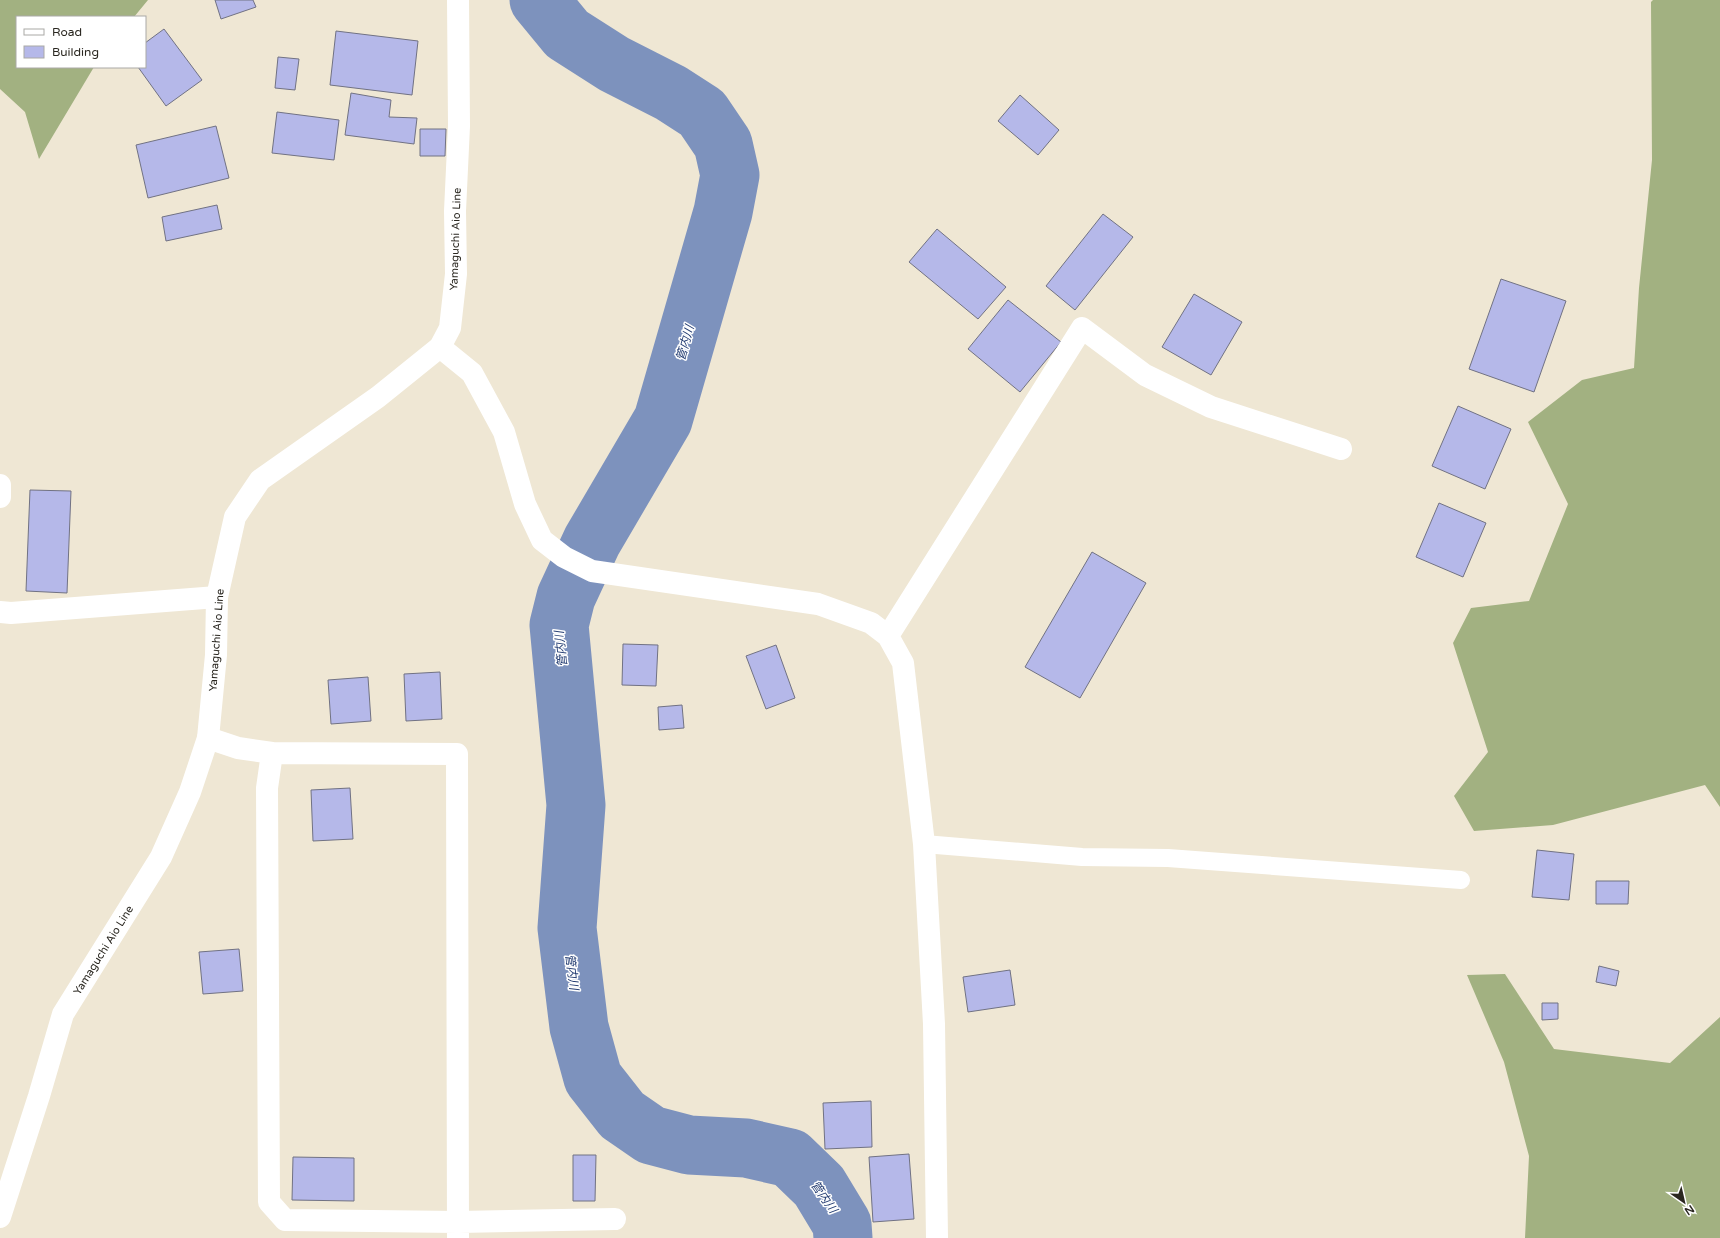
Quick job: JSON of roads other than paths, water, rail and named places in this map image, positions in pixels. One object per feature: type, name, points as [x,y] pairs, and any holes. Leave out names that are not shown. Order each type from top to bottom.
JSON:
[{"type":"street","name":"Yamaguchi Aio Line","points":[[0,1216],[39,1096],[63,1014],[161,857],[190,792],[208,738],[216,655],[217,597],[235,517],[260,480],[378,397],[440,347],[450,328],[456,274],[455,211],[459,126],[458,0]]},
{"type":"street","points":[[888,636],[1082,328],[1145,375],[1211,407],[1341,449]]},
{"type":"street","points":[[440,347],[472,373],[504,432],[525,504],[542,540],[564,558],[592,571],[818,604],[871,623],[888,636],[903,663],[924,844],[934,1024],[937,1238]]},
{"type":"street","points":[[0,485],[0,497]]},
{"type":"street","points":[[0,612],[11,613],[217,597]]},
{"type":"street","points":[[208,738],[238,748],[272,754],[457,754],[458,1230]]},
{"type":"street","points":[[272,754],[267,788],[269,1202],[285,1220],[458,1230],[615,1220]]},
{"type":"lane","points":[[924,844],[1082,857],[1168,858],[1462,880]]},
{"type":"waterway","name":"管内川","points":[[539,0],[567,34],[614,64],[671,93],[702,113],[723,144],[730,175],[723,212],[663,420],[592,541],[566,597],[559,625],[576,805],[567,928],[579,1027],[593,1078],[622,1115],[651,1135],[689,1145],[746,1148],[790,1158],[819,1186],[842,1224],[843,1238]]}]
